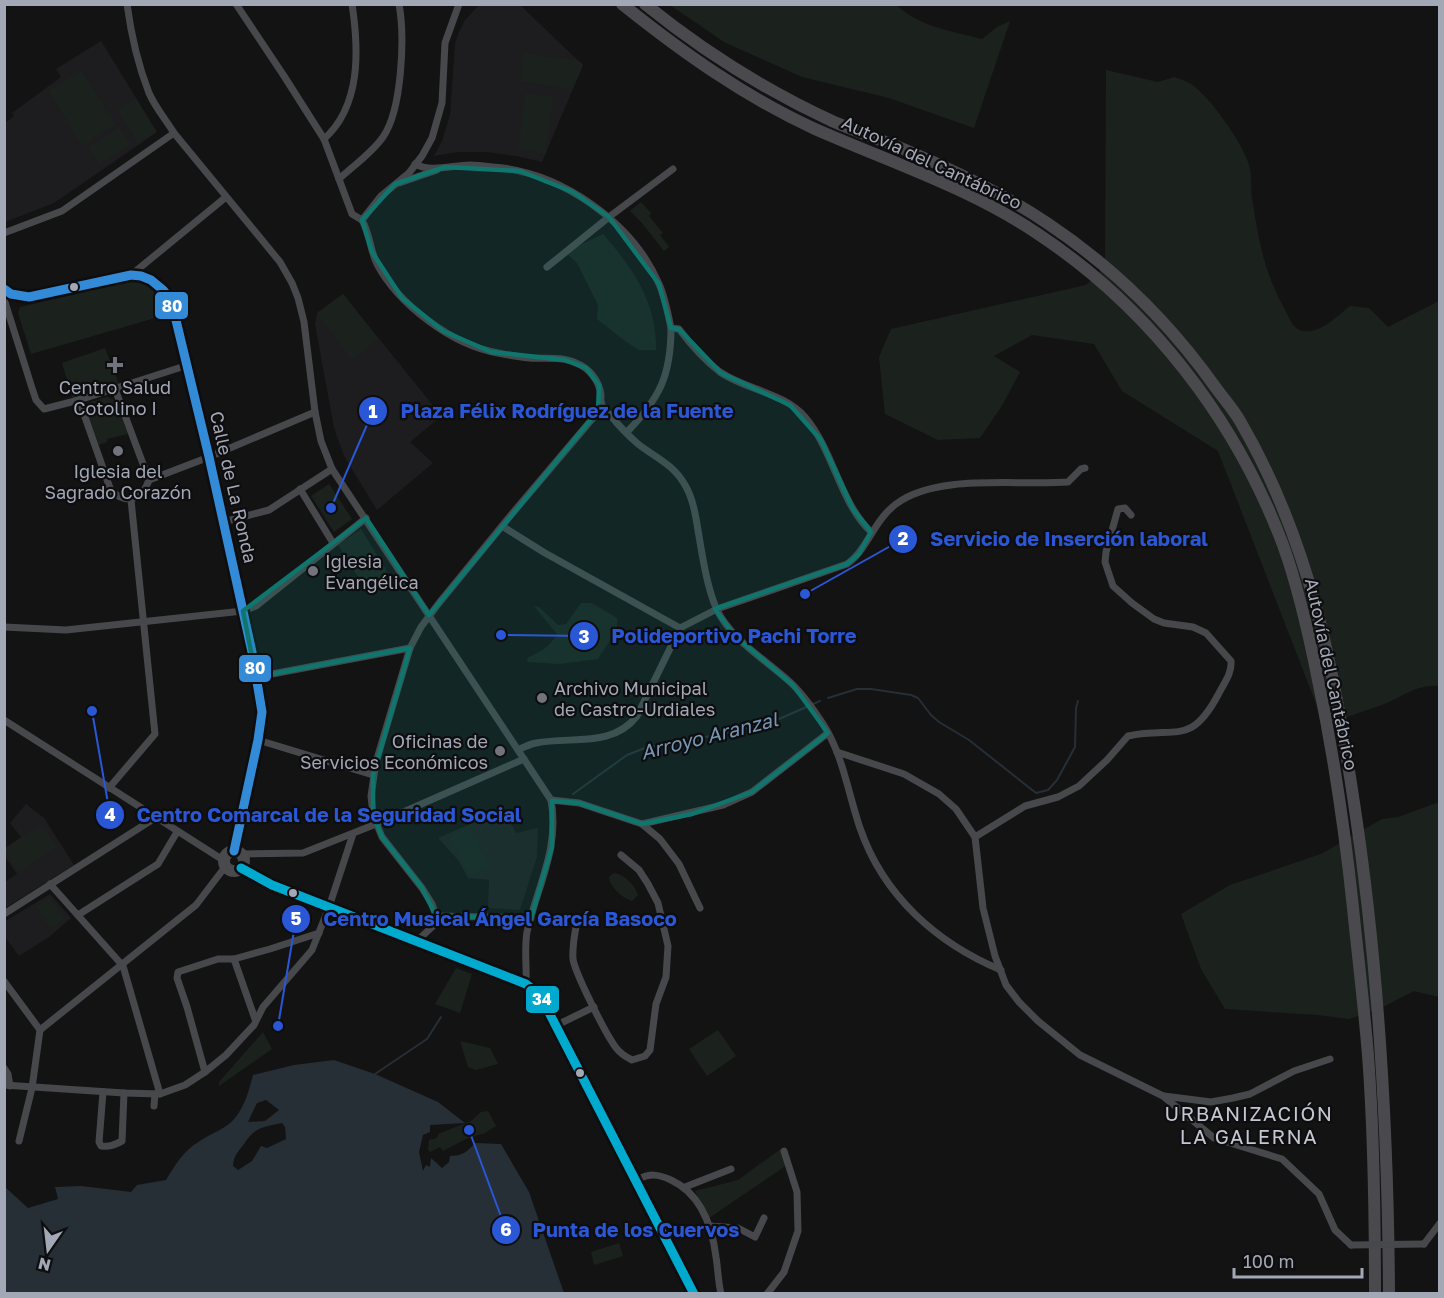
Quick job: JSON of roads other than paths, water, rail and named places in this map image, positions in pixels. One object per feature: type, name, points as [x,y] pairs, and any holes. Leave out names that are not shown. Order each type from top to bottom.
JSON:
[{"type":"highway","name":"Autovía del Cantábrico","points":[[622,4],[675,46],[753,96],[813,128],[983,202],[1037,233],[1100,280],[1141,319],[1195,383],[1236,444],[1271,515],[1293,573],[1310,641],[1337,785],[1347,855],[1368,1056],[1373,1157],[1375,1293]]},
{"type":"highway","name":"Autovía del Cantábrico","points":[[645,4],[682,34],[765,87],[835,122],[906,150],[975,182],[1046,222],[1110,270],[1156,313],[1195,357],[1239,419],[1277,493],[1306,566],[1325,639],[1350,777],[1363,857],[1382,1056],[1387,1157],[1389,1293]]},
{"type":"highway","points":[[7,294],[29,297],[131,275]]},
{"type":"highway","name":"Calle de La Ronda","points":[[131,275],[151,280],[168,296],[188,365],[256,677],[262,712],[237,853]]},
{"type":"highway","points":[[228,853],[237,853],[243,860],[241,868],[233,871],[224,863],[228,853]]},
{"type":"highway","points":[[241,868],[259,879],[526,984],[540,995],[694,1293]]},
{"type":"street","points":[[127,4],[140,63],[150,94],[174,133],[280,262],[292,283],[304,322],[315,412],[321,441],[332,469],[551,800],[555,827],[552,847],[526,936],[526,984]]},
{"type":"street","points":[[236,4],[324,139],[352,214],[362,219],[368,229],[372,252],[379,267],[402,298],[443,331],[491,352],[575,362],[595,377],[601,394],[601,404],[593,418],[429,616],[410,648],[373,775],[371,796],[376,824],[382,837],[422,888],[436,916],[433,926],[417,941]]},
{"type":"street","points":[[324,139],[342,119],[353,85],[356,42],[352,4]]},
{"type":"street","points":[[339,179],[382,139],[393,114],[400,67],[399,4]]},
{"type":"street","points":[[362,219],[381,196],[409,173],[427,147],[437,125],[442,103],[445,43],[459,5]]},
{"type":"street","points":[[4,233],[62,211],[174,133]]},
{"type":"street","points":[[415,164],[427,168],[470,165],[496,167],[545,178],[573,192],[609,217],[640,252],[659,284],[672,328],[669,366],[660,388],[650,406],[627,432]]},
{"type":"street","points":[[395,184],[445,167]]},
{"type":"street","points":[[547,267],[673,169]]},
{"type":"street","points":[[131,275],[226,197]]},
{"type":"street","points":[[7,294],[16,340],[36,400],[41,407],[48,409],[188,365]]},
{"type":"street","points":[[672,328],[679,329],[694,349],[721,372],[775,396],[804,416],[821,440],[853,509],[863,525],[871,532]]},
{"type":"street","points":[[79,400],[111,491],[123,499],[130,500],[141,495],[149,480],[115,389]]},
{"type":"street","points":[[601,404],[638,444],[660,457],[677,473],[686,487],[692,500],[702,556],[717,609],[734,635],[793,685],[823,723],[837,752],[860,828],[872,858],[891,888],[910,911],[937,935],[975,958],[1001,970]]},
{"type":"street","points":[[149,480],[315,412]]},
{"type":"street","points":[[518,750],[534,743],[604,738],[629,726],[637,716],[680,628],[717,609],[847,564],[859,554],[871,532],[887,511],[912,494],[960,484],[1068,482],[1085,468]]},
{"type":"street","points":[[224,522],[269,510],[332,469]]},
{"type":"street","points":[[300,489],[333,543]]},
{"type":"street","points":[[109,788],[155,734],[130,500]]},
{"type":"street","points":[[975,837],[1025,806],[1058,797],[1079,786],[1128,736],[1179,732],[1196,725],[1211,709],[1229,676],[1231,661],[1206,633],[1193,627],[1164,623],[1154,618],[1113,586],[1106,568],[1106,552],[1118,509],[1125,508],[1131,515]]},
{"type":"street","points":[[4,627],[66,630],[243,611],[256,606],[366,518]]},
{"type":"street","points":[[502,526],[545,553],[680,628]]},
{"type":"street","points":[[256,677],[410,648]]},
{"type":"street","points":[[4,720],[224,863],[196,905],[123,966],[40,1030]]},
{"type":"street","points":[[642,824],[723,805],[752,792],[828,733]]},
{"type":"street","points":[[258,740],[373,775]]},
{"type":"street","points":[[837,752],[888,768],[921,782],[956,809],[975,837],[983,908],[1006,985],[1019,1002],[1080,1055],[1163,1096],[1214,1138],[1282,1159],[1319,1194],[1335,1230],[1351,1245],[1424,1244],[1440,1223]]},
{"type":"street","points":[[237,853],[303,853],[376,824],[524,759]]},
{"type":"street","points":[[551,800],[579,803],[642,824],[660,839],[679,864],[700,908]]},
{"type":"street","points":[[4,914],[155,818]]},
{"type":"street","points":[[78,915],[158,864],[177,832]]},
{"type":"street","points":[[255,1019],[312,950],[329,907],[352,834]]},
{"type":"street","points":[[577,921],[573,942],[573,960],[594,1007],[616,1048],[624,1056],[632,1060],[645,1056],[650,1050],[656,1004],[666,977],[668,946],[658,903],[639,870],[621,855]]},
{"type":"street","points":[[50,884],[123,966],[157,1094],[154,1106]]},
{"type":"street","points":[[436,916],[531,918]]},
{"type":"street","points":[[205,1072],[177,975],[182,969],[201,963],[218,959],[234,959],[320,933]]},
{"type":"street","points":[[4,1068],[8,1074],[7,1086],[157,1094],[185,1085],[226,1055],[254,1025],[255,1019],[234,959]]},
{"type":"street","points":[[4,981],[40,1030],[32,1088],[19,1141]]},
{"type":"street","points":[[557,1025],[594,1007]]},
{"type":"street","points":[[1163,1096],[1211,1102],[1233,1098],[1250,1094],[1294,1071],[1330,1059]]},
{"type":"street","points":[[103,1092],[99,1142],[101,1146],[113,1146],[122,1141],[124,1093]]},
{"type":"street","points":[[767,1293],[784,1272],[798,1231],[797,1192],[784,1151]]},
{"type":"street","points":[[683,1186],[731,1169]]},
{"type":"street","points":[[637,1180],[649,1174],[662,1175],[683,1186],[698,1201],[709,1226],[721,1293]]},
{"type":"street","points":[[709,1226],[738,1228],[755,1237],[765,1218]]},
{"type":"waterway","name":"Arroyo Aranzal","points":[[828,698],[857,689],[871,689],[918,698],[939,722],[969,740],[1036,793],[1048,790],[1057,780],[1075,747],[1078,701]]},
{"type":"waterway","name":"Arroyo Aranzal","points":[[573,794],[627,755],[645,748],[770,723],[820,701]]},
{"type":"waterway","name":"Arroyo Aranzal","points":[[375,1074],[427,1039],[441,1017]]},
{"type":"place","name":"Centro Salud Cotolino I","points":[[115,365]]},
{"type":"place","name":"Iglesia del Sagrado Corazón","points":[[118,451]]},
{"type":"place","name":"Plaza Félix Rodríguez de la Fuente","points":[[331,508]]},
{"type":"place","name":"Iglesia Evangélica","points":[[313,571]]},
{"type":"place","name":"Servicio de Inserción laboral","points":[[805,594]]},
{"type":"place","name":"Polideportivo Pachi Torre","points":[[501,635]]},
{"type":"place","name":"Archivo Municipal de Castro-Urdiales","points":[[542,698]]},
{"type":"place","name":"Centro Comarcal de la Seguridad Social","points":[[92,711]]},
{"type":"place","name":"Oficinas de Servicios Económicos","points":[[500,751]]},
{"type":"place","name":"Centro Musical Ángel García Basoco","points":[[278,1026]]},
{"type":"place","name":"Punta de los Cuervos","points":[[469,1130]]},
{"type":"district","name":"URBANIZACIÓN LA GALERNA","points":[[1249,1124]]}]
